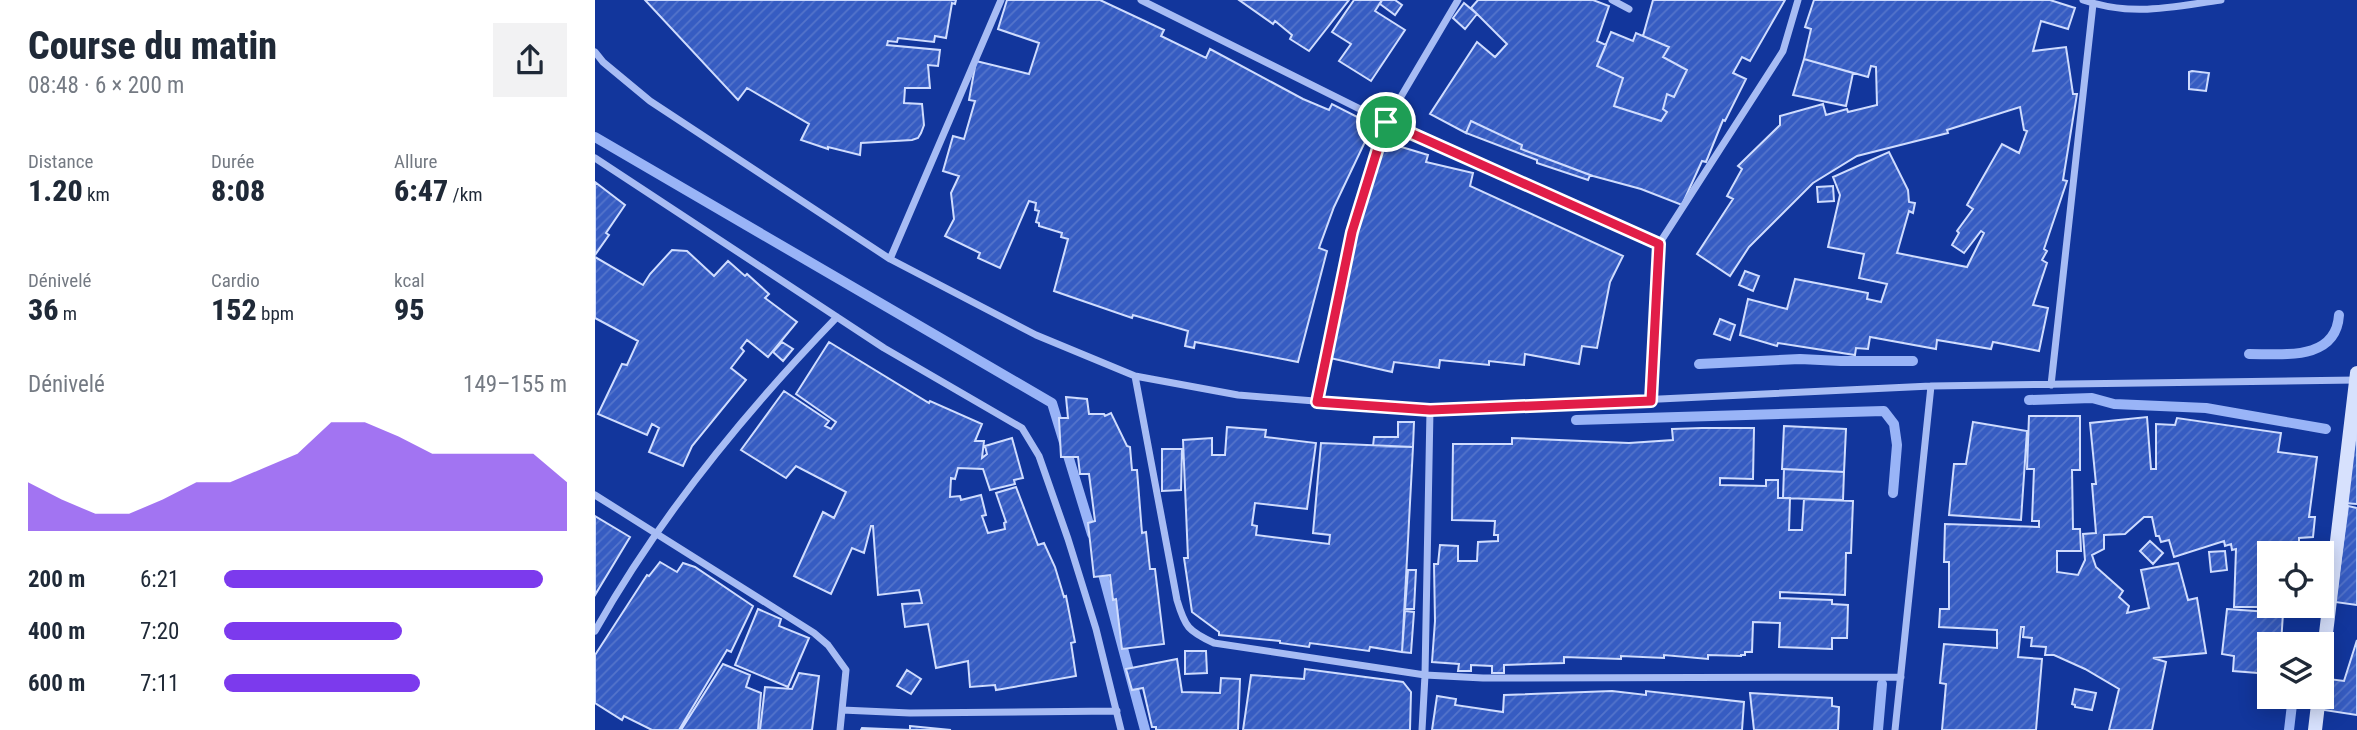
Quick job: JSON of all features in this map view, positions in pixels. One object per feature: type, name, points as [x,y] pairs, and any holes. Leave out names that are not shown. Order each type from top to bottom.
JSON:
[{"type":"main road","points":[[2326,632],[2357,373]]},
{"type":"main road","points":[[2315,730],[2317,709]]},
{"type":"street","points":[[890,259],[1001,0]]},
{"type":"street","points":[[1141,0],[1386,122],[1659,244]]},
{"type":"street","points":[[1317,402],[1352,232],[1386,122],[1458,0]]},
{"type":"street","points":[[1612,0],[1629,9]]},
{"type":"street","points":[[1651,401],[1659,244],[1783,51],[1798,0]]},
{"type":"street","points":[[2083,0],[2101,7],[2145,11],[2221,0]]},
{"type":"street","points":[[2051,385],[2093,4]]},
{"type":"street","points":[[595,52],[603,62],[650,101],[890,259],[1037,335],[1135,376],[1238,395],[1430,410],[1931,386],[2357,380]]},
{"type":"street","points":[[595,158],[884,348],[1022,428],[1039,456],[1068,539],[1096,629],[1121,730]]},
{"type":"street","points":[[595,631],[656,534],[778,378],[837,317]]},
{"type":"street","points":[[1135,376],[1177,600],[1183,619],[1193,634],[1214,643],[1425,675],[1483,678],[1901,677]]},
{"type":"street","points":[[1895,730],[1931,386]]},
{"type":"street","points":[[1422,730],[1430,410]]},
{"type":"street","points":[[595,495],[783,613],[828,645],[846,670],[840,730]]},
{"type":"street","points":[[842,710],[911,713],[1117,711]]},
{"type":"building","points":[[645,0],[956,0],[955,4],[952,3],[946,38],[935,36],[934,42],[898,38],[897,42],[888,41],[887,45],[940,50],[938,66],[928,65],[930,88],[905,88],[904,103],[922,104],[924,125],[918,138],[861,143],[860,155],[801,140],[809,124],[747,88],[738,100]]},
{"type":"building","points":[[1007,0],[1100,0],[1164,30],[1161,36],[1206,58],[1210,49],[1303,99],[1329,110],[1332,104],[1373,125],[1334,207],[1319,248],[1327,251],[1298,362],[1195,342],[1194,348],[1185,346],[1188,331],[1133,315],[1132,318],[1054,291],[1068,239],[1061,237],[1062,233],[1039,226],[1036,222],[1039,211],[1035,210],[1036,203],[1029,201],[1000,268],[978,258],[980,253],[945,236],[954,219],[951,193],[959,176],[943,171],[953,136],[964,139],[975,101],[969,100],[976,61],[1029,74],[1039,43],[998,29]]},
{"type":"building","points":[[1239,0],[1349,0],[1309,51],[1290,39],[1292,35],[1275,21],[1273,24]]},
{"type":"building","points":[[1354,0],[1382,0],[1375,11],[1405,30],[1371,81],[1339,61],[1351,44],[1332,32]]},
{"type":"building","points":[[1382,0],[1395,0],[1402,5],[1395,15],[1380,4]]},
{"type":"building","points":[[1478,0],[1593,0],[1609,6],[1597,41],[1606,45],[1597,66],[1623,78],[1614,106],[1661,121],[1667,112],[1663,109],[1667,94],[1674,97],[1687,70],[1663,57],[1669,47],[1643,36],[1653,0],[1785,0],[1750,61],[1742,57],[1733,73],[1746,79],[1682,205],[1521,149],[1522,145],[1471,121],[1466,133],[1430,114],[1477,42],[1495,57],[1507,44],[1471,8]]},
{"type":"building","points":[[1814,0],[2050,0],[2075,8],[2068,29],[2041,21],[2033,51],[2066,47],[2073,94],[2077,94],[2063,180],[2067,181],[2044,249],[2047,251],[2042,260],[2047,263],[2033,305],[2048,308],[2039,351],[1993,342],[1991,349],[1937,340],[1936,349],[1870,337],[1868,349],[1856,348],[1855,355],[1778,343],[1777,346],[1740,335],[1748,299],[1787,309],[1795,279],[1868,293],[1867,299],[1881,302],[1887,284],[1859,278],[1864,254],[1828,247],[1840,195],[1833,177],[1889,152],[1908,190],[1909,202],[1915,203],[1913,213],[1909,211],[1897,253],[1967,267],[1984,233],[1981,231],[1964,253],[1952,245],[1959,233],[1957,231],[1973,209],[1967,205],[2002,144],[2019,153],[2027,131],[2024,130],[2020,107],[1947,130],[1948,133],[1857,156],[1813,183],[1749,247],[1730,276],[1697,254],[1733,199],[1727,196],[1742,169],[1738,166],[1780,125],[1780,116],[1823,104],[1826,115],[1877,105],[1876,67],[1871,66],[1868,77],[1804,59],[1811,29],[1805,27]]},
{"type":"building","points":[[1464,3],[1477,14],[1465,29],[1453,18]]},
{"type":"building","points":[[1611,32],[1633,41],[1636,33],[1669,47],[1663,57],[1687,70],[1674,97],[1667,94],[1663,109],[1667,112],[1661,121],[1614,106],[1623,78],[1597,66]]},
{"type":"building","points":[[1804,59],[1853,73],[1846,106],[1793,95]]},
{"type":"building","points":[[2189,72],[2209,73],[2206,91],[2189,89]]},
{"type":"building","points":[[1471,121],[1522,145],[1521,149],[1590,175],[1588,180],[1537,163],[1537,160],[1466,133]]},
{"type":"building","points":[[1385,142],[1428,155],[1426,162],[1473,173],[1470,186],[1623,256],[1610,282],[1597,348],[1582,346],[1579,364],[1525,354],[1524,365],[1440,360],[1439,368],[1394,362],[1392,372],[1330,358],[1349,257]]},
{"type":"building","points":[[595,182],[625,205],[595,255]]},
{"type":"building","points":[[1833,186],[1834,201],[1818,202],[1817,187]]},
{"type":"building","points":[[672,250],[687,251],[714,276],[728,261],[769,294],[765,298],[797,322],[768,357],[747,340],[741,348],[744,351],[731,368],[746,380],[692,446],[683,466],[649,452],[659,428],[652,424],[647,435],[598,414],[622,364],[627,365],[638,341],[595,318],[595,257],[643,285]]},
{"type":"building","points":[[1745,271],[1759,276],[1753,291],[1739,285]]},
{"type":"building","points":[[1720,319],[1735,325],[1730,340],[1714,334]]},
{"type":"building","points":[[782,342],[793,349],[783,361],[773,352]]},
{"type":"building","points":[[829,342],[929,403],[930,401],[982,424],[975,441],[984,441],[982,458],[987,454],[985,446],[1012,438],[1023,478],[1014,480],[1015,484],[990,490],[983,469],[958,468],[955,479],[951,478],[950,497],[960,496],[961,500],[981,495],[986,515],[982,516],[988,533],[1005,529],[1006,522],[996,493],[1016,487],[1038,545],[1044,543],[1064,597],[1066,596],[1075,642],[1071,643],[1076,676],[996,690],[995,685],[970,687],[968,661],[936,668],[928,624],[905,627],[902,604],[922,603],[919,590],[878,595],[873,526],[864,553],[852,548],[831,594],[794,576],[823,512],[834,518],[846,492],[796,466],[786,478],[741,450],[784,391],[829,421],[825,426],[831,429],[836,422],[796,394]]},
{"type":"building","points":[[1066,397],[1087,399],[1089,414],[1105,416],[1111,413],[1127,446],[1130,447],[1132,470],[1137,470],[1142,533],[1146,532],[1150,569],[1155,569],[1164,644],[1122,649],[1110,575],[1094,577],[1088,523],[1095,521],[1089,474],[1080,474],[1078,457],[1061,457],[1059,418],[1068,418]]},
{"type":"building","points":[[2029,416],[2080,416],[2080,470],[2072,470],[2073,529],[2080,529],[2081,551],[2057,551],[2057,572],[2078,575],[2085,560],[2083,534],[2096,533],[2092,484],[2096,484],[2090,423],[2147,417],[2151,469],[2156,469],[2156,424],[2175,425],[2177,418],[2281,433],[2278,452],[2317,457],[2309,517],[2315,517],[2313,537],[2299,538],[2299,541],[2257,541],[2257,607],[2234,607],[2236,549],[2232,550],[2231,544],[2225,546],[2224,541],[2174,557],[2169,540],[2161,542],[2159,536],[2156,536],[2152,517],[2144,517],[2125,534],[2104,535],[2104,549],[2092,555],[2096,567],[2123,591],[2119,597],[2129,606],[2127,613],[2149,608],[2141,570],[2178,563],[2188,600],[2197,598],[2206,653],[2153,658],[2166,662],[2152,730],[2109,730],[2119,689],[2085,669],[2054,655],[2045,655],[2046,647],[2031,646],[2032,638],[2023,637],[2024,627],[2021,627],[2018,657],[2042,659],[2036,730],[1942,730],[1946,684],[1940,683],[1944,644],[1997,648],[1997,630],[1939,627],[1940,609],[1949,609],[1949,562],[1944,562],[1945,524],[2039,527],[2039,521],[2032,521],[2034,469],[2027,469]]},
{"type":"building","points":[[1398,422],[1414,422],[1413,447],[1373,446],[1374,437],[1398,437]]},
{"type":"building","points":[[1973,422],[2027,431],[2021,520],[1949,515],[1954,464],[1966,464]]},
{"type":"building","points":[[2357,422],[2357,504],[2344,503]]},
{"type":"building","points":[[1784,426],[1846,429],[1844,472],[1782,469]]},
{"type":"building","points":[[1227,427],[1266,430],[1265,437],[1316,443],[1307,509],[1255,503],[1252,525],[1257,526],[1256,535],[1329,544],[1330,535],[1313,533],[1321,443],[1413,447],[1402,652],[1370,647],[1369,651],[1310,643],[1309,647],[1280,641],[1219,635],[1219,632],[1192,612],[1184,558],[1188,558],[1183,440],[1212,438],[1212,455],[1225,455]]},
{"type":"building","points":[[1754,428],[1753,479],[1720,478],[1720,485],[1766,486],[1766,480],[1778,480],[1778,498],[1790,498],[1789,530],[1802,530],[1804,499],[1853,501],[1851,553],[1846,553],[1845,595],[1780,592],[1780,598],[1832,600],[1832,604],[1848,605],[1847,638],[1832,638],[1832,649],[1779,647],[1780,623],[1753,622],[1752,652],[1745,652],[1745,655],[1741,656],[1708,655],[1708,659],[1664,655],[1664,658],[1621,656],[1621,659],[1564,657],[1564,663],[1504,665],[1504,673],[1492,673],[1492,666],[1471,665],[1471,671],[1458,671],[1459,664],[1432,662],[1435,621],[1434,564],[1438,564],[1440,545],[1458,546],[1458,561],[1477,561],[1478,542],[1498,541],[1498,535],[1494,535],[1495,521],[1452,520],[1453,444],[1512,444],[1512,438],[1629,443],[1673,440],[1672,429]]},
{"type":"building","points":[[1162,449],[1182,449],[1181,490],[1162,491]]},
{"type":"building","points":[[1784,469],[1844,472],[1843,500],[1783,498]]},
{"type":"building","points":[[2348,506],[2357,508],[2357,605],[2335,602]]},
{"type":"building","points":[[595,516],[630,537],[595,595]]},
{"type":"building","points":[[2150,541],[2163,553],[2153,564],[2140,551]]},
{"type":"building","points":[[2225,551],[2227,570],[2211,572],[2209,552]]},
{"type":"building","points":[[660,562],[677,572],[683,563],[695,567],[753,606],[731,652],[727,650],[679,730],[652,730],[624,716],[622,720],[595,703],[595,655],[647,575],[649,576]]},
{"type":"building","points":[[1408,570],[1416,570],[1414,609],[1405,609]]},
{"type":"building","points":[[758,609],[781,619],[779,626],[809,638],[788,687],[735,665]]},
{"type":"building","points":[[2227,609],[2257,611],[2257,618],[2283,618],[2282,632],[2257,632],[2257,673],[2233,671],[2234,656],[2222,654]]},
{"type":"building","points":[[1405,611],[1414,612],[1411,653],[1402,652]]},
{"type":"building","points":[[2357,640],[2357,715],[2324,710],[2334,709],[2334,680],[2344,681]]},
{"type":"building","points":[[1185,651],[1206,651],[1207,673],[1185,674]]},
{"type":"building","points":[[1177,659],[1182,692],[1220,693],[1221,678],[1240,679],[1238,730],[1156,730],[1156,727],[1152,727],[1143,688],[1132,690],[1126,669]]},
{"type":"building","points":[[723,664],[750,675],[746,687],[761,693],[758,730],[681,730]]},
{"type":"building","points":[[1305,669],[1403,682],[1411,692],[1410,730],[1243,730],[1251,675],[1304,679]]},
{"type":"building","points":[[907,670],[921,679],[911,694],[897,686]]},
{"type":"building","points":[[799,673],[819,676],[812,730],[760,730],[765,687],[792,689]]},
{"type":"building","points":[[2075,689],[2096,693],[2092,710],[2072,704]]},
{"type":"building","points":[[1612,691],[1646,695],[1646,691],[1744,702],[1742,730],[1432,730],[1437,696],[1456,699],[1455,705],[1503,712],[1504,695]]},
{"type":"building","points":[[1750,693],[1832,698],[1832,706],[1839,707],[1838,730],[1754,730]]},
{"type":"building","points":[[910,726],[951,730],[910,730]]},
{"type":"building","points":[[862,728],[910,730],[861,730]]},
{"type":"waterway","points":[[595,137],[1052,403],[1092,534]]},
{"type":"waterway","points":[[2249,354],[2292,354],[2318,348],[2329,340],[2336,330],[2339,315]]},
{"type":"waterway","points":[[1699,364],[1800,359],[1913,361]]},
{"type":"waterway","points":[[2029,400],[2092,398],[2114,404],[2206,408],[2326,429]]},
{"type":"waterway","points":[[1576,420],[1884,411],[1894,424],[1897,445],[1893,493]]},
{"type":"waterway","points":[[1100,563],[1145,730]]},
{"type":"waterway","points":[[1878,730],[1882,684]]},
{"type":"waterway","points":[[2289,730],[2291,709]]},
{"type":"route","points":[[1386,122],[1659,244],[1651,401],[1430,410],[1317,402],[1352,232],[1386,122]]}]
